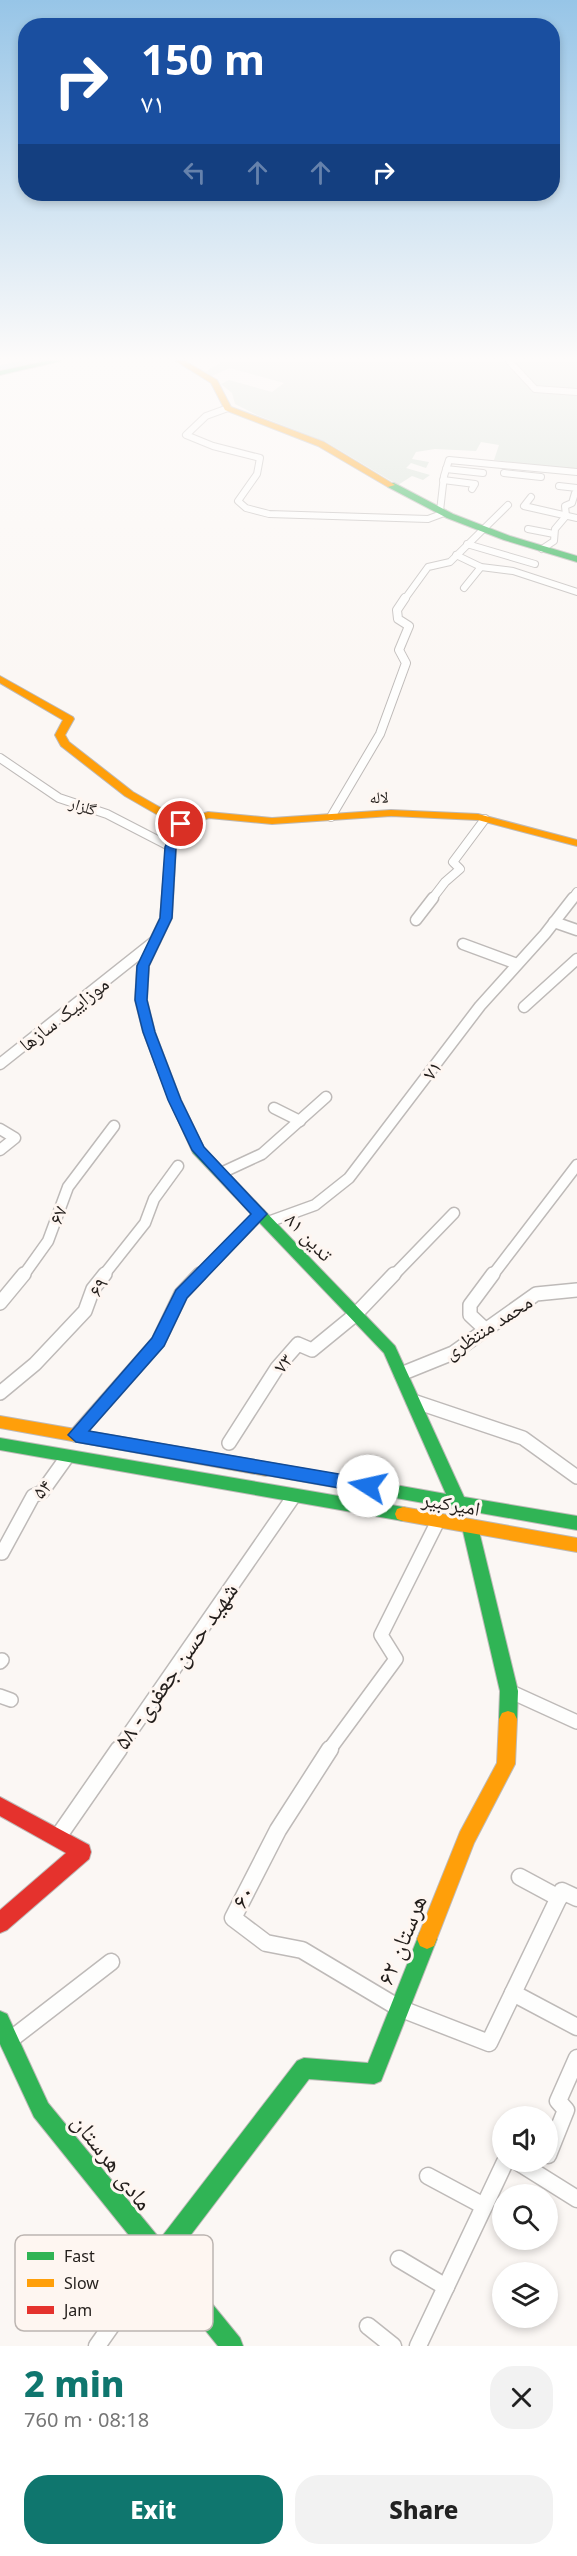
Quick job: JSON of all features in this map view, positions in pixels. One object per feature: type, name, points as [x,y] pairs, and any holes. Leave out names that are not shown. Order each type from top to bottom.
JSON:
[{"type":"street","points":[[258,470],[238,502],[242,506],[269,514],[390,516],[428,519],[442,512]]},
{"type":"street","points":[[365,470],[442,512],[542,549],[577,559]]},
{"type":"street","points":[[442,512],[446,470]]},
{"type":"street","points":[[460,470],[483,473]]},
{"type":"street","points":[[505,470],[503,475],[541,477]]},
{"type":"street","points":[[443,480],[475,484],[472,489]]},
{"type":"street","points":[[542,549],[554,541],[555,528],[566,516],[565,506],[572,503],[576,490],[559,486]]},
{"type":"street","points":[[531,496],[524,506],[577,518]]},
{"type":"street","points":[[331,817],[380,734],[406,663],[399,650],[409,626],[398,619],[397,610],[428,567],[450,561],[508,505]]},
{"type":"street","points":[[528,529],[554,534]]},
{"type":"street","points":[[467,544],[535,564]]},
{"type":"street","points":[[456,555],[481,567],[513,571],[577,592]]},
{"type":"street","points":[[464,588],[481,567]]},
{"type":"street","points":[[0,679],[69,719],[60,735],[66,744],[129,794],[181,824]]},
{"type":"street","name":"گلزار","points":[[0,758],[59,798],[107,814],[171,847]]},
{"type":"street","name":"لاله","points":[[181,824],[208,815],[272,820],[391,813],[485,819],[577,843]]},
{"type":"street","points":[[416,920],[460,868],[453,862],[485,819]]},
{"type":"street","name":"تدین ۸۱","points":[[181,824],[171,847],[166,918],[143,966],[141,1000],[149,1032],[175,1100],[198,1150],[390,1350],[458,1502]]},
{"type":"street","name":"۷۱","points":[[76,1435],[158,1342],[181,1294],[264,1218],[315,1205],[349,1178],[480,1006],[554,922],[577,892]]},
{"type":"street","points":[[554,922],[577,930]]},
{"type":"street","name":"موزاییک سازها","points":[[0,1064],[156,941]]},
{"type":"street","points":[[463,944],[517,964]]},
{"type":"street","points":[[524,1006],[550,986],[577,959]]},
{"type":"street","points":[[221,1173],[262,1154],[326,1097]]},
{"type":"street","points":[[274,1108],[300,1121]]},
{"type":"street","name":"۶۷","points":[[0,1303],[10,1294],[48,1241],[68,1187],[114,1126]]},
{"type":"street","points":[[0,1129],[15,1138],[0,1150]]},
{"type":"street","points":[[486,1330],[470,1315],[468,1310],[470,1305],[577,1165]]},
{"type":"street","name":"۶۹","points":[[0,1393],[35,1364],[85,1311],[93,1289],[145,1222],[154,1199],[178,1166]]},
{"type":"street","points":[[356,1314],[454,1213]]},
{"type":"street","name":"محمد منتظری","points":[[401,1374],[453,1353],[537,1294],[577,1290]]},
{"type":"street","name":"۷۳","points":[[229,1443],[277,1368],[298,1344],[312,1350],[356,1314]]},
{"type":"street","points":[[413,1401],[523,1438],[577,1477]]},
{"type":"street","name":"امیرکبیر","points":[[0,1422],[577,1523]]},
{"type":"street","name":"امیرکبیر","points":[[0,1444],[577,1545]]},
{"type":"street","name":"۵۴","points":[[0,1551],[2,1552],[33,1496],[42,1492],[67,1457]]},
{"type":"street","name":"شهید حسن جعفری- ۵۸","points":[[58,1838],[294,1496]]},
{"type":"street","name":"۶۰","points":[[438,1521],[381,1635],[396,1659],[332,1744],[278,1830],[233,1918],[266,1943],[302,1950],[399,2008],[489,2043],[513,1993]]},
{"type":"street","name":"هرستان ۶۲","points":[[177,2235],[304,2068],[374,2074],[467,1838],[506,1764],[509,1691],[470,1527]]},
{"type":"street","points":[[509,1691],[577,1722]]},
{"type":"street","points":[[0,1806],[82,1852],[0,1923]]},
{"type":"street","points":[[519,1877],[559,1898]]},
{"type":"street","points":[[577,1898],[562,1891],[513,1993],[577,2027]]},
{"type":"street","points":[[10,2040],[111,1962]]},
{"type":"street","name":"مادی هرستان","points":[[0,2021],[41,2110],[141,2235]]},
{"type":"street","points":[[558,2130],[566,2110],[558,2101],[577,2058]]},
{"type":"street","points":[[418,2346],[500,2172]]},
{"type":"street","points":[[547,2172],[577,2199]]},
{"type":"street","points":[[428,2176],[484,2206]]},
{"type":"street","points":[[399,2259],[446,2287]]},
{"type":"street","name":"مادی هرستان","points":[[213,2323],[232,2346]]},
{"type":"street","points":[[368,2326],[393,2346]]},
{"type":"street","points":[[96,2346],[107,2331]]},
{"type":"shaded area","points":[[374,470],[415,470],[430,475],[423,480],[412,476],[398,485]]},
{"type":"traffic: fast","points":[[391,485],[450,516],[507,538],[577,559]]},
{"type":"traffic: fast","points":[[181,824],[171,847],[166,918],[143,966],[141,1000],[149,1032],[175,1100],[198,1150],[390,1350],[458,1502]]},
{"type":"traffic: fast","points":[[0,1444],[403,1514]]},
{"type":"traffic: fast","points":[[266,1469],[577,1523]]},
{"type":"traffic: fast","points":[[470,1527],[509,1691],[508,1719]]},
{"type":"traffic: fast","points":[[177,2235],[304,2068],[374,2074],[427,1939]]},
{"type":"traffic: fast","points":[[0,2021],[41,2110],[142,2235]]},
{"type":"traffic: fast","points":[[213,2323],[232,2346]]},
{"type":"traffic: slow","points":[[366,470],[391,485]]},
{"type":"traffic: slow","points":[[0,679],[69,719],[60,735],[65,744],[129,794],[181,824]]},
{"type":"traffic: slow","points":[[181,824],[208,815],[272,821],[391,813],[478,817],[577,843]]},
{"type":"traffic: slow","points":[[0,1422],[266,1469]]},
{"type":"traffic: slow","points":[[403,1514],[577,1545]]},
{"type":"traffic: slow","points":[[427,1939],[467,1838],[506,1764],[508,1719]]},
{"type":"traffic: jam","points":[[0,1806],[82,1852],[0,1923]]},
{"type":"route","points":[[181,824],[171,847],[166,918],[143,966],[141,1000],[149,1032],[175,1100],[198,1150],[260,1214],[181,1294],[158,1342],[76,1435],[368,1486]]}]
